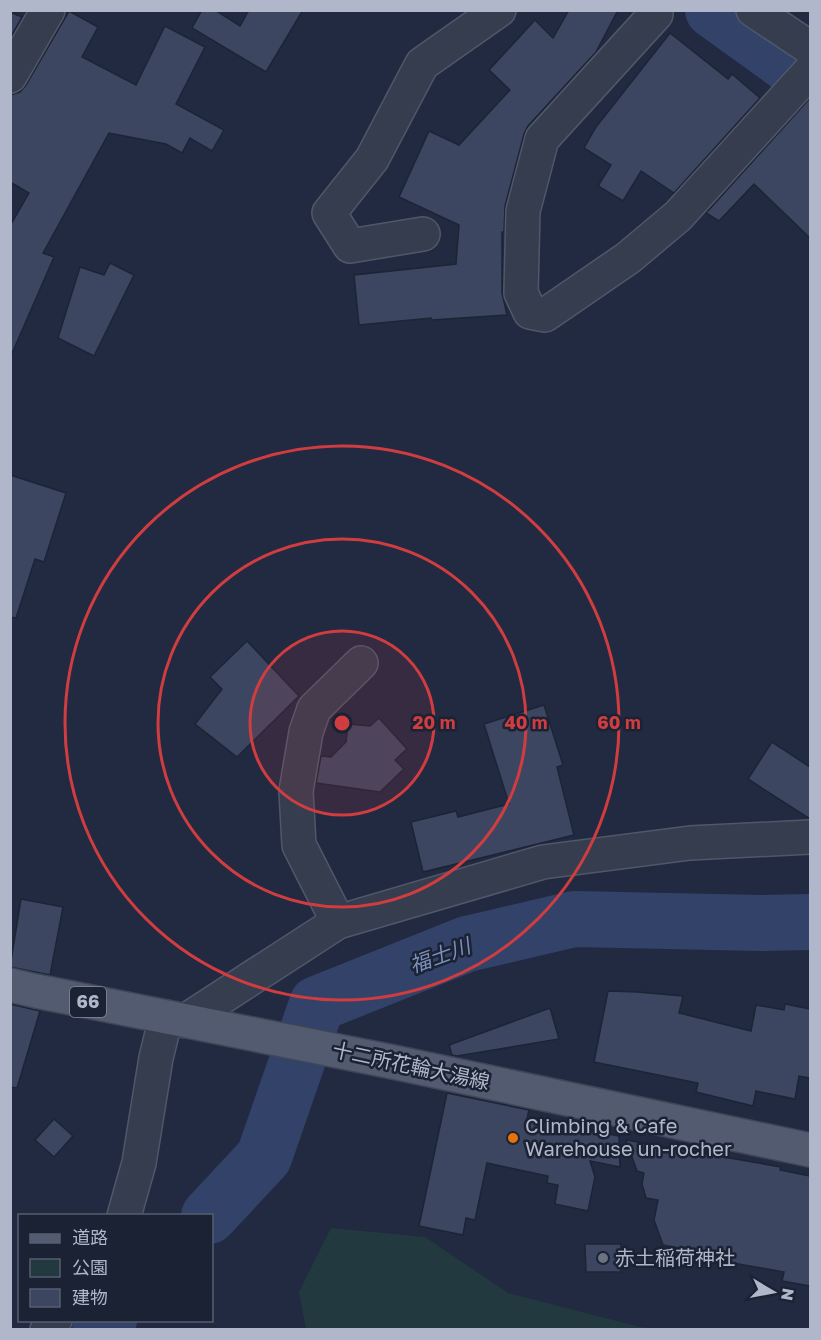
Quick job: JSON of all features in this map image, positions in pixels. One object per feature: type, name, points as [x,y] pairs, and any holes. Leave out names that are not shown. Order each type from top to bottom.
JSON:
[{"type":"main road","name":"十二所花輪大湯線","points":[[10,985],[393,1062],[810,1150]]},
{"type":"street","points":[[10,76],[48,10]]},
{"type":"street","points":[[423,234],[350,246],[329,213],[372,159],[422,64],[499,10]]},
{"type":"street","points":[[656,10],[656,14],[542,139],[523,211],[521,293],[530,312],[545,315],[628,258],[678,216],[807,59],[753,10]]},
{"type":"street","points":[[338,922],[299,845],[296,791],[306,732],[314,709],[361,663]]},
{"type":"street","points":[[124,1214],[139,1163],[156,1058],[176,1019],[338,922],[543,862],[690,843],[810,837]]},
{"type":"green space","points":[[331,1228],[425,1237],[508,1293],[640,1327],[658,1329],[306,1329],[299,1292]]},
{"type":"building","points":[[202,10],[215,10],[240,26],[249,10],[303,10],[266,72],[192,28]]},
{"type":"building","points":[[569,10],[618,10],[596,52],[528,126],[524,134],[505,206],[504,232],[502,232],[502,293],[507,315],[431,320],[431,318],[359,325],[354,275],[456,264],[459,225],[399,197],[429,131],[459,145],[510,90],[489,70],[535,20],[553,38]]},
{"type":"building","points":[[69,11],[98,27],[82,57],[136,85],[165,26],[205,47],[176,104],[224,130],[212,151],[190,138],[182,153],[166,144],[109,133],[43,253],[54,257],[10,358],[10,226],[29,193],[10,182],[10,95],[20,92],[26,85]]},
{"type":"building","points":[[10,12],[22,17],[10,38]]},
{"type":"building","points":[[670,33],[728,79],[732,74],[760,98],[674,193],[641,171],[623,201],[598,186],[611,165],[584,148],[596,127]]},
{"type":"building","points":[[810,98],[810,238],[754,184],[719,221],[706,213]]},
{"type":"building","points":[[110,263],[134,275],[94,356],[58,338],[80,267],[104,275]]},
{"type":"building","points":[[10,475],[66,493],[44,562],[35,559],[16,618],[10,617]]},
{"type":"building","points":[[247,641],[299,696],[237,757],[195,724],[222,689],[210,677]]},
{"type":"building","points":[[544,705],[563,765],[557,767],[574,835],[423,872],[411,822],[456,811],[458,817],[509,804],[484,724]]},
{"type":"building","points":[[379,718],[407,749],[395,760],[404,769],[380,792],[316,783],[321,756],[331,757],[346,742],[348,724],[370,726]]},
{"type":"building","points":[[772,742],[810,767],[810,819],[748,779]]},
{"type":"building","points":[[21,899],[63,907],[50,975],[10,967]]},
{"type":"building","points":[[608,991],[683,996],[679,1013],[751,1031],[756,1005],[784,1010],[785,1004],[810,1009],[810,1078],[799,1076],[795,1099],[756,1091],[753,1106],[696,1092],[698,1083],[594,1062]]},
{"type":"building","points":[[10,1004],[40,1011],[17,1088],[10,1087]]},
{"type":"building","points":[[550,1008],[559,1039],[452,1055],[449,1045]]},
{"type":"building","points":[[447,1093],[529,1110],[527,1119],[619,1136],[620,1167],[590,1161],[595,1177],[588,1211],[555,1204],[558,1185],[547,1183],[548,1176],[487,1163],[475,1220],[466,1218],[463,1235],[419,1226]]},
{"type":"building","points":[[54,1119],[73,1136],[54,1157],[35,1140]]},
{"type":"building","points":[[626,1140],[781,1167],[780,1170],[810,1176],[810,1286],[782,1281],[784,1272],[710,1259],[711,1254],[663,1245],[654,1220],[658,1200],[646,1198],[642,1184],[644,1173],[637,1171]]},
{"type":"building","name":"赤土稲荷神社","points":[[585,1244],[621,1244],[621,1272],[586,1272]]},
{"type":"waterway","name":"福士川","points":[[713,10],[810,80]]},
{"type":"waterway","name":"福士川","points":[[211,1214],[264,1157],[317,1004],[467,944],[574,919],[810,922]]},
{"type":"waterway","name":"福士川","points":[[100,1330],[107,1322]]},
{"type":"place","name":"Climbing & Cafe Warehouse un-rocher","points":[[513,1138]]},
{"type":"place","name":"赤土稲荷神社","points":[[603,1258]]}]
